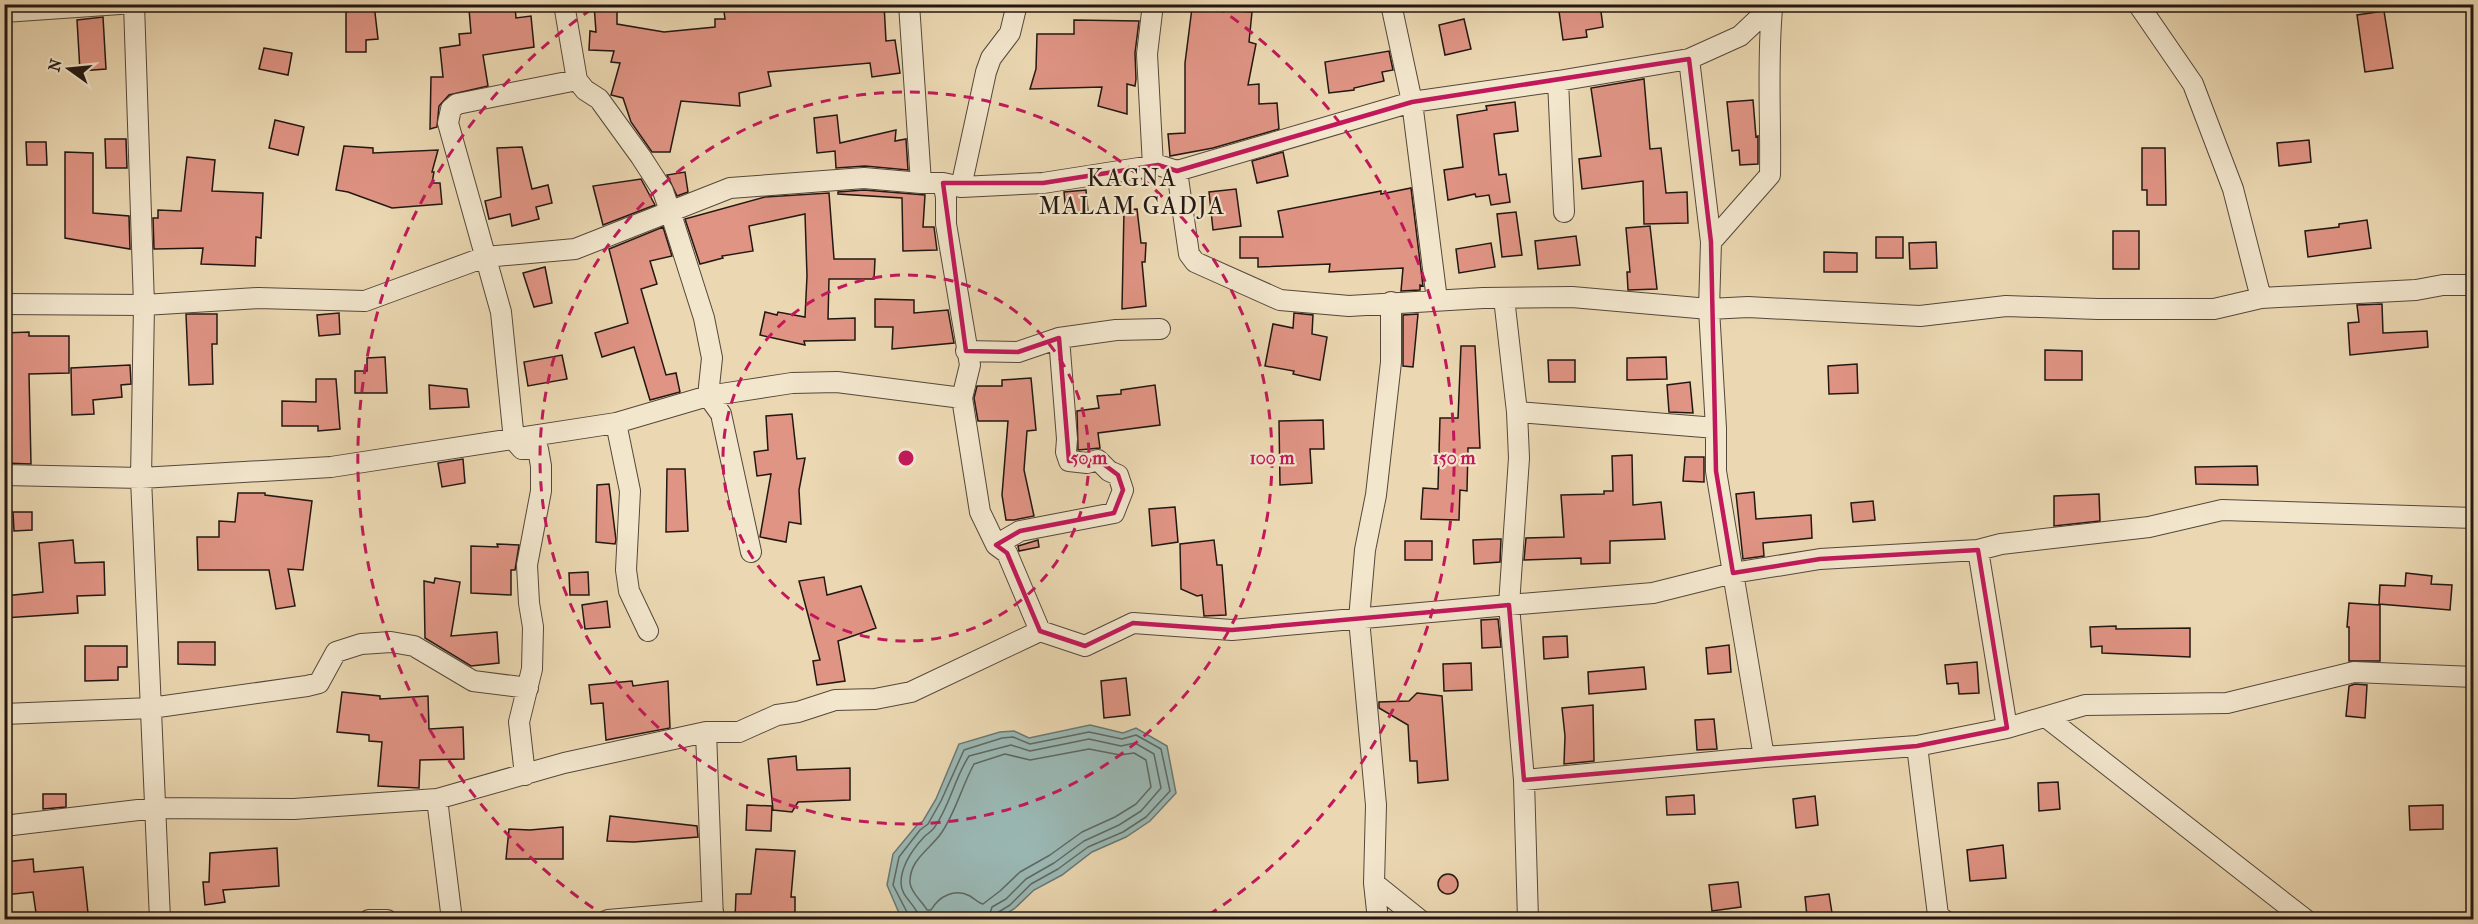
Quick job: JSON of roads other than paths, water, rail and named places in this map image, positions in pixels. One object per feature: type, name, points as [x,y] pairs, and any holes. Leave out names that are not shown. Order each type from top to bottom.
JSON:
[{"type":"street","points":[[4,12],[120,4]]},
{"type":"street","points":[[134,4],[144,305],[141,478],[160,920]]},
{"type":"street","points":[[564,4],[578,80],[585,90],[599,99],[641,157],[663,191],[670,211],[704,318],[712,358],[708,396],[721,414],[752,552]]},
{"type":"street","points":[[909,4],[921,183]]},
{"type":"street","points":[[1017,4],[1010,33],[992,58],[986,72],[952,185],[946,197],[946,224],[970,365],[962,398],[980,512],[996,545],[1007,554],[1040,631]]},
{"type":"street","points":[[1152,4],[1147,54],[1153,166]]},
{"type":"street","points":[[1391,4],[1412,102],[1437,300]]},
{"type":"street","points":[[2139,4],[2193,84],[2233,189],[2261,298]]},
{"type":"street","points":[[4,304],[144,305],[258,298],[365,301],[485,257],[575,249],[730,188],[864,178],[952,185],[1043,183],[1158,165],[1177,171],[1412,102],[1689,59],[1740,36],[1773,7]]},
{"type":"street","points":[[1711,242],[1770,175],[1770,88],[1767,64],[1773,7]]},
{"type":"street","points":[[1689,59],[1711,242],[1709,309],[1716,428],[1716,471],[1764,758]]},
{"type":"street","points":[[525,775],[519,722],[532,669],[533,627],[528,595],[527,565],[538,509],[541,466],[537,449],[522,449],[513,440],[504,328],[448,123],[451,109],[457,104],[578,80]]},
{"type":"street","points":[[1558,81],[1564,212]]},
{"type":"street","points":[[1177,171],[1189,254],[1195,262],[1280,300],[1349,306],[1437,300],[1572,297],[1709,309],[1760,307],[1920,316],[2006,306],[2214,309],[2261,298],[2416,290],[2443,285],[2474,285]]},
{"type":"street","points":[[1504,298],[1517,412],[1519,458],[1509,604],[1524,780],[1528,920]]},
{"type":"street","points":[[1378,920],[1374,883],[1376,805],[1359,619],[1365,550],[1377,484],[1391,362],[1391,303]]},
{"type":"street","points":[[966,351],[1018,352],[1059,338],[1116,330],[1160,329]]},
{"type":"street","points":[[996,545],[1020,531],[1114,513],[1123,490],[1118,475],[1109,471],[1098,460],[1087,463],[1070,461],[1066,452],[1059,338]]},
{"type":"street","points":[[4,475],[141,478],[331,466],[616,423],[708,396],[792,382],[837,381],[962,398]]},
{"type":"street","points":[[1517,412],[1716,428]]},
{"type":"street","points":[[616,423],[630,491],[626,570],[629,591],[648,631]]},
{"type":"street","points":[[4,826],[155,808],[294,809],[437,799],[564,763],[706,732],[739,732],[777,715],[798,712],[835,700],[875,699],[911,692],[1040,631],[1084,646],[1133,623],[1232,630],[1653,593],[1733,573],[1820,559],[1978,550],[2001,544],[2149,527],[2222,510],[2474,518]]},
{"type":"street","points":[[1978,550],[2007,728]]},
{"type":"street","points":[[4,714],[151,708],[319,683],[336,652],[361,644],[391,642],[414,646],[473,681],[528,688]]},
{"type":"street","points":[[1524,780],[1917,746],[2007,728],[2085,705],[2227,703],[2354,672],[2474,676]]},
{"type":"street","points":[[2046,717],[2306,920]]},
{"type":"street","points":[[608,920],[713,915],[706,732]]},
{"type":"street","points":[[1917,746],[1938,915],[1944,920]]},
{"type":"street","points":[[437,799],[452,920]]},
{"type":"street","points":[[1374,883],[1420,920]]},
{"type":"street","points":[[369,920],[387,920]]},
{"type":"water","points":[[1090,725],[1123,733],[1136,728],[1167,746],[1176,793],[1150,821],[1126,837],[1092,852],[1062,875],[1034,890],[1014,909],[997,919],[967,919],[958,916],[942,919],[908,919],[899,913],[887,885],[893,854],[923,821],[936,799],[959,744],[1000,732],[1014,731],[1029,738]]},
{"type":"district","name":"KAGNA MALAM GADJA","points":[[1132,192]]}]
